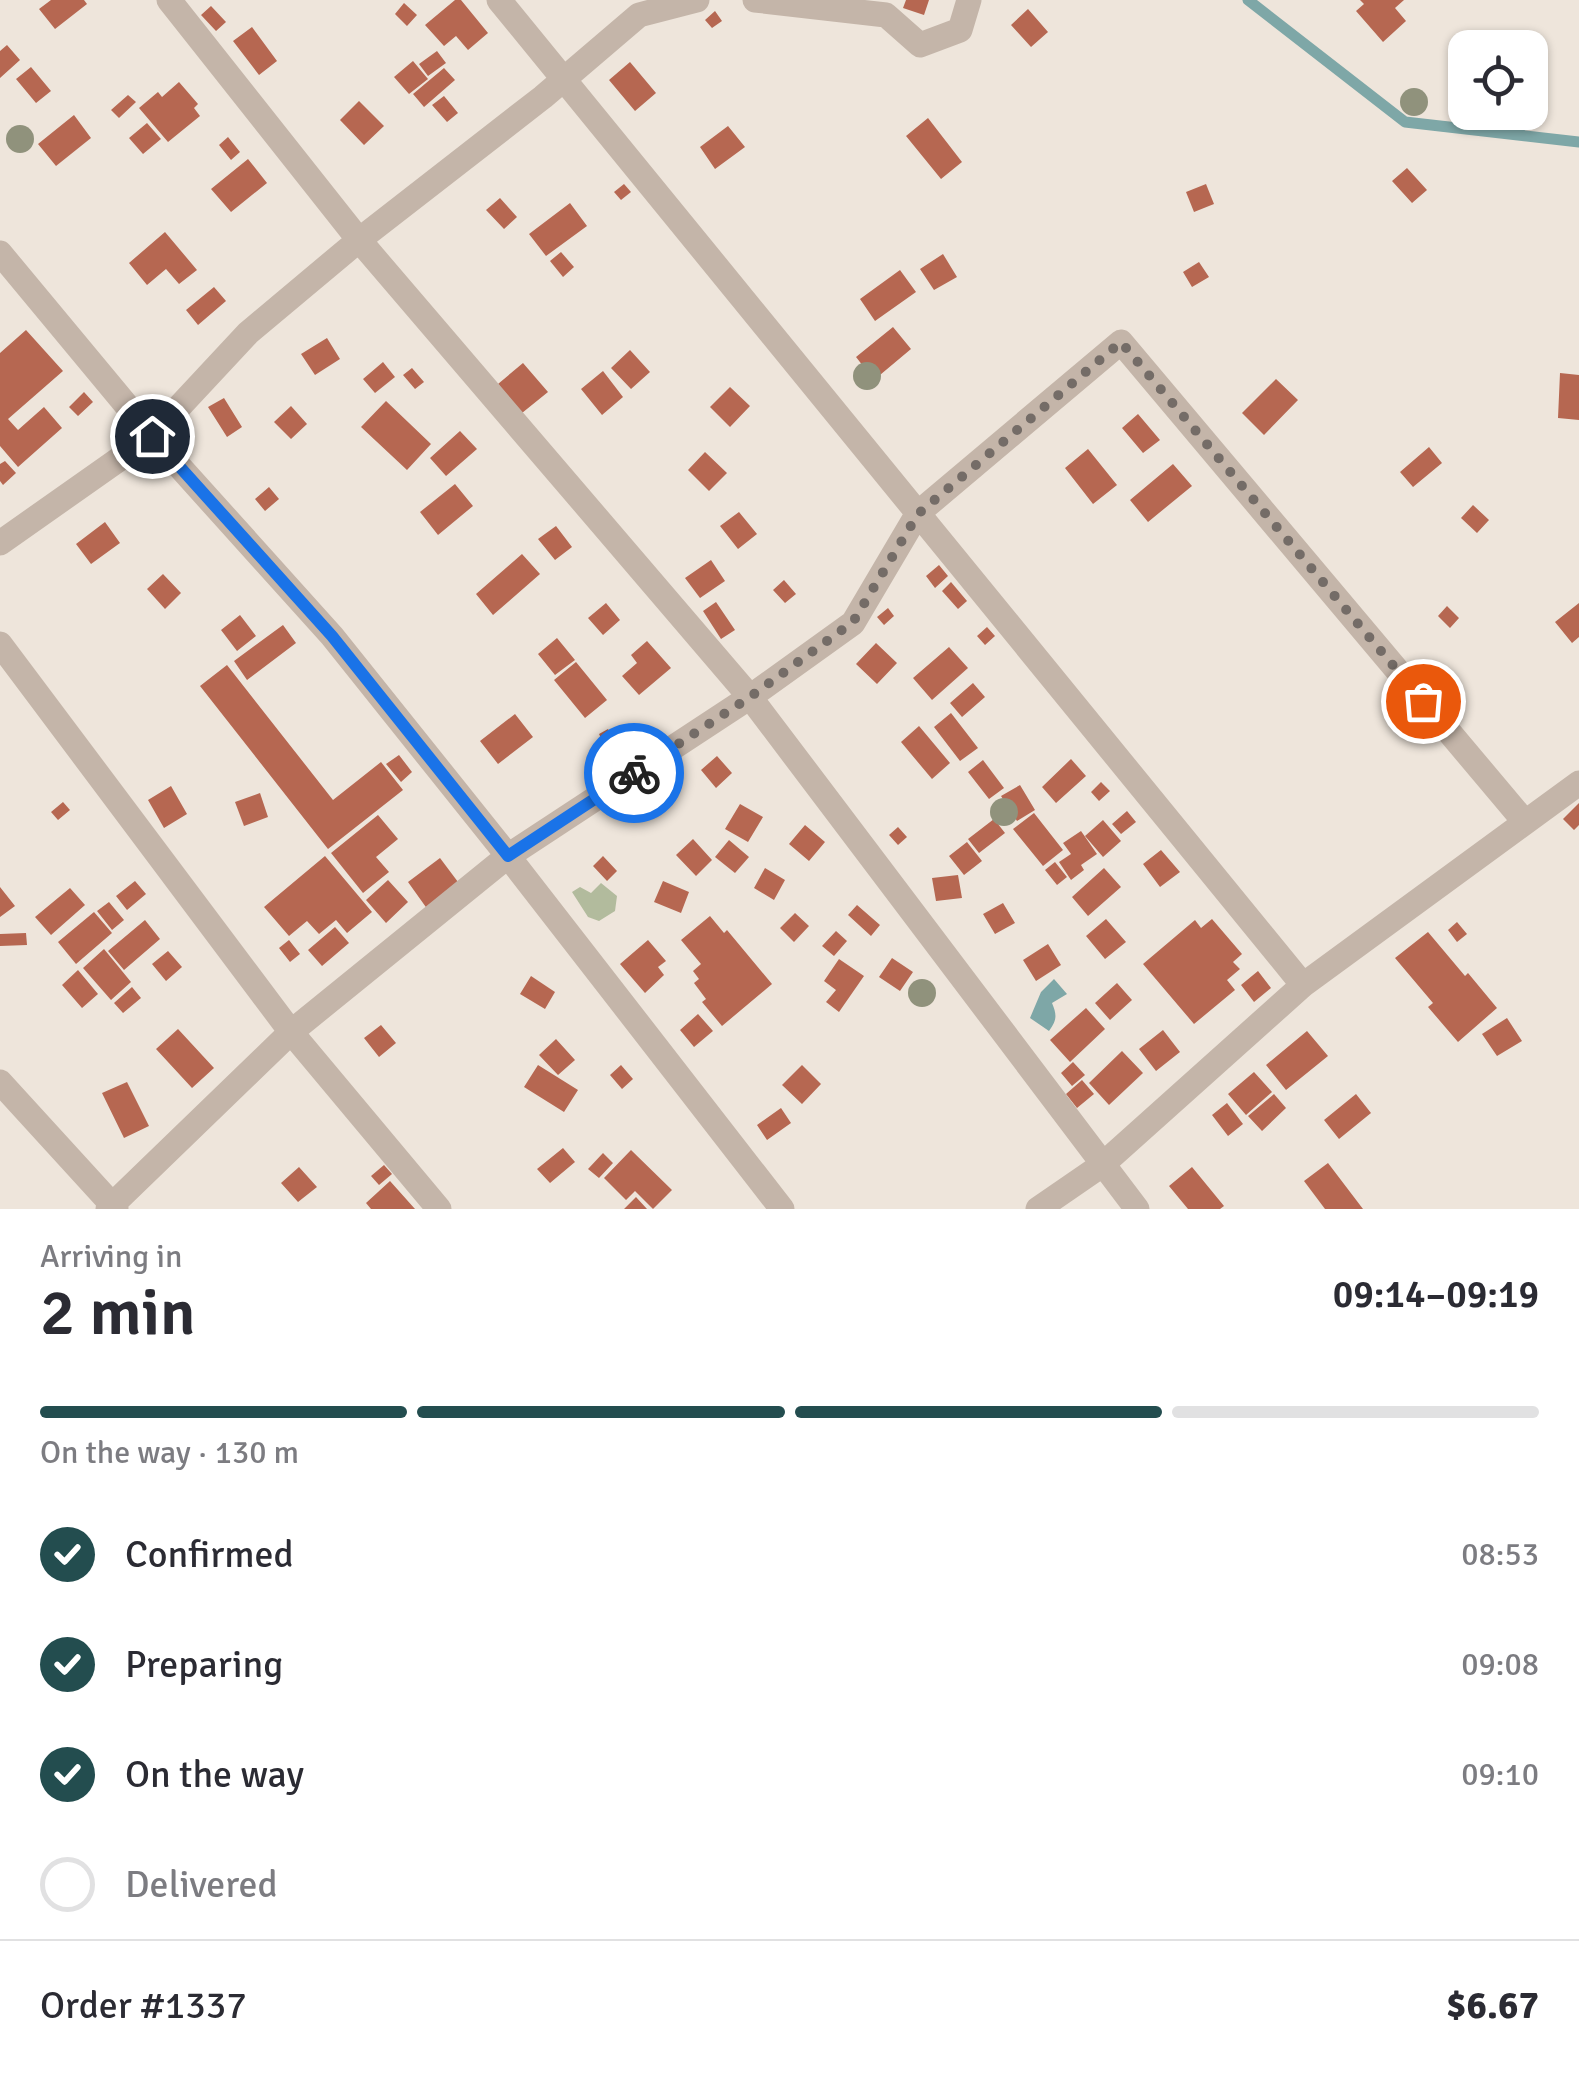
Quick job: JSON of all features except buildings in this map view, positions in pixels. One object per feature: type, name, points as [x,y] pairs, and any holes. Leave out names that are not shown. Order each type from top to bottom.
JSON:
[{"type":"street","points":[[169,0],[359,240],[750,697],[1137,1209]]},
{"type":"street","points":[[499,0],[1303,985]]},
{"type":"street","points":[[0,543],[152,436],[248,333],[359,240],[564,80],[638,15],[696,0]]},
{"type":"street","points":[[756,0],[886,15],[920,44],[960,30],[970,0]]},
{"type":"street","points":[[0,253],[152,436],[332,636],[782,1209]]},
{"type":"street","points":[[0,1082],[112,1208],[290,1032],[508,856],[750,697],[853,622],[918,514],[1121,342],[1524,821]]},
{"type":"street","points":[[0,644],[290,1032],[440,1209]]},
{"type":"street","points":[[1038,1209],[1102,1165],[1303,985],[1579,783]]},
{"type":"green space","points":[[601,883],[617,896],[615,911],[599,921],[588,917],[572,892],[580,887],[591,893]]},
{"type":"water","points":[[1054,979],[1067,994],[1052,1003],[1055,1017],[1049,1031],[1030,1018],[1041,992]]},
{"type":"waterway","points":[[1248,0],[1405,122],[1579,142]]},
{"type":"way so far","points":[[634,773],[750,697],[853,622],[918,514],[1121,342],[1423,701]]},
{"type":"route","points":[[152,436],[332,636],[508,856],[634,773]]}]
